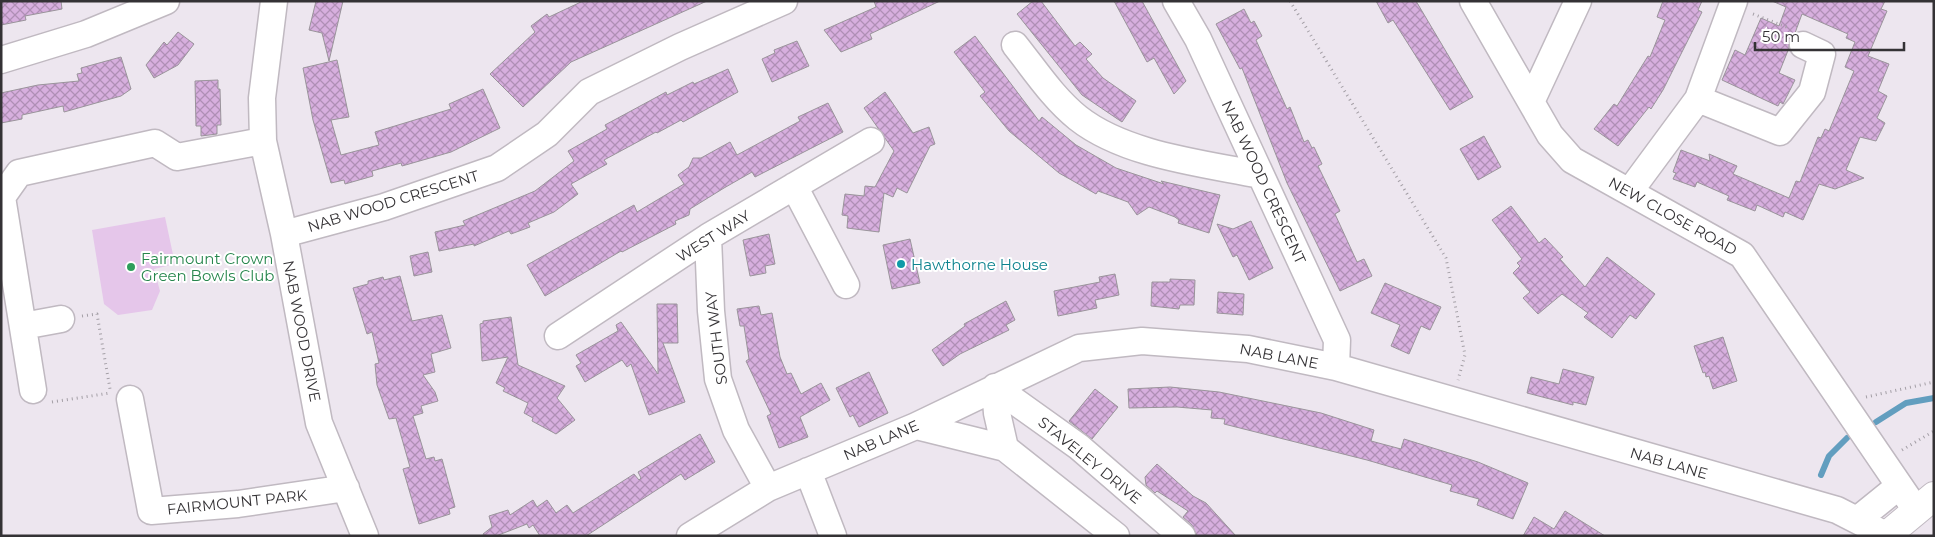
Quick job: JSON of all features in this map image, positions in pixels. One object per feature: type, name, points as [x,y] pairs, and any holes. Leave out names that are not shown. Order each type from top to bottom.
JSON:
[{"type":"highway","points":[[1886,535],[1925,503]]},
{"type":"street","points":[[1,60],[86,34],[166,1]]},
{"type":"street","name":"NAB WOOD DRIVE","points":[[274,1],[262,98],[263,141],[284,234],[319,423],[365,536]]},
{"type":"street","name":"NAB WOOD CRESCENT","points":[[284,234],[384,207],[497,168],[547,134],[589,92],[680,47],[784,1]]},
{"type":"street","name":"NAB WOOD CRESCENT","points":[[1176,1],[1198,39],[1337,340],[1336,368]]},
{"type":"street","name":"NEW CLOSE ROAD","points":[[1472,1],[1550,135],[1572,160],[1742,255],[1899,486],[1925,503]]},
{"type":"street","points":[[1531,102],[1578,1]]},
{"type":"street","points":[[1630,191],[1698,99],[1733,5]]},
{"type":"street","points":[[1015,45],[1057,99],[1079,119],[1121,143],[1183,160],[1260,175]]},
{"type":"street","points":[[1698,99],[1780,132],[1812,92],[1822,54],[1803,45]]},
{"type":"street","points":[[33,390],[2,197],[19,173],[155,143],[177,158],[263,141]]},
{"type":"street","name":"WEST WAY","points":[[558,336],[708,237],[871,141]]},
{"type":"street","points":[[794,186],[846,285]]},
{"type":"street","name":"SOUTH WAY","points":[[708,237],[711,311],[718,379],[736,430],[768,488]]},
{"type":"street","points":[[22,326],[61,319]]},
{"type":"street","name":"NAB LANE","points":[[690,536],[768,488],[916,426],[1079,348],[1142,341],[1248,349],[1336,368],[1837,510],[1886,535]]},
{"type":"street","points":[[995,387],[997,413],[1005,448]]},
{"type":"street","name":"STAVELEY DRIVE","points":[[995,387],[1078,447],[1182,536]]},
{"type":"street","name":"FAIRMOUNT PARK","points":[[120,394],[151,511],[238,504],[346,488]]},
{"type":"street","points":[[916,426],[1005,448],[1116,536]]},
{"type":"street","points":[[808,471],[833,536]]},
{"type":"street","points":[[1857,520],[1899,486]]},
{"type":"path","points":[[1290,1],[1446,258],[1465,356],[1452,402]]},
{"type":"path","points":[[1733,5],[1806,36],[1803,45]]},
{"type":"path","points":[[33,390],[37,405],[120,394],[97,314],[61,319]]},
{"type":"path","points":[[1843,402],[1934,382]]},
{"type":"path","points":[[1883,462],[1934,431]]},
{"type":"shaded area","name":"Fairmount Crown Green Bowls Club","points":[[165,217],[175,264],[154,269],[160,291],[152,310],[118,315],[104,304],[92,230]]},
{"type":"building","points":[[1,1],[61,1],[62,9],[25,16],[26,20],[1,25]]},
{"type":"building","points":[[316,1],[343,1],[329,61],[322,33],[309,30]]},
{"type":"building","points":[[583,1],[707,1],[571,62],[523,107],[490,74],[535,32],[531,26],[547,14],[549,17]]},
{"type":"building","points":[[874,1],[940,1],[870,34],[872,39],[841,52],[824,30],[876,7]]},
{"type":"building","points":[[1033,1],[1041,1],[1075,46],[1080,42],[1092,54],[1086,59],[1103,78],[1136,101],[1122,122],[1082,95],[1017,14]]},
{"type":"building","points":[[1114,1],[1142,1],[1186,81],[1174,94],[1154,58],[1147,62]]},
{"type":"building","points":[[1376,1],[1416,1],[1473,97],[1450,110],[1393,20],[1388,23]]},
{"type":"building","points":[[1663,1],[1702,1],[1698,10],[1702,12],[1663,90],[1651,109],[1649,107],[1618,146],[1594,129],[1614,104],[1617,106],[1648,56],[1650,57],[1665,20],[1657,17]]},
{"type":"building","points":[[1772,1],[1885,1],[1881,9],[1887,11],[1868,56],[1889,64],[1878,91],[1887,96],[1877,118],[1885,123],[1876,141],[1860,137],[1846,170],[1864,178],[1835,189],[1819,184],[1803,220],[1785,212],[1783,217],[1757,205],[1755,211],[1727,200],[1729,196],[1697,182],[1695,187],[1673,179],[1676,173],[1673,172],[1681,150],[1710,161],[1709,154],[1737,166],[1733,174],[1789,198],[1796,181],[1800,182],[1818,137],[1821,138],[1825,129],[1829,131],[1854,71],[1845,67],[1855,42],[1846,38],[1848,34],[1802,14],[1795,33],[1789,39],[1789,48],[1779,73],[1795,80],[1783,104],[1780,102],[1778,106],[1722,80],[1735,50],[1745,55],[1761,18],[1779,26],[1786,7]]},
{"type":"building","points":[[1244,9],[1251,23],[1254,21],[1262,36],[1256,40],[1287,109],[1290,107],[1304,142],[1308,140],[1312,148],[1314,147],[1322,164],[1318,166],[1340,211],[1335,214],[1357,262],[1364,259],[1372,276],[1340,291],[1287,183],[1242,68],[1240,69],[1216,24]]},
{"type":"building","points":[[178,32],[194,44],[178,65],[154,78],[146,65],[164,42],[167,45]]},
{"type":"building","points":[[975,36],[1039,121],[1042,117],[1076,145],[1116,168],[1164,184],[1161,181],[1220,195],[1209,233],[1178,223],[1179,220],[1175,217],[1149,207],[1137,215],[1128,202],[1098,191],[1096,194],[1059,173],[1009,131],[980,96],[985,92],[954,52]]},
{"type":"building","points":[[797,41],[809,66],[772,82],[762,59],[775,53],[774,50]]},
{"type":"building","points":[[121,57],[131,89],[121,96],[64,112],[63,106],[22,115],[22,119],[1,123],[1,93],[38,85],[79,81],[77,74],[82,73],[81,68]]},
{"type":"building","points":[[337,60],[349,117],[331,120],[341,155],[379,145],[375,132],[451,109],[449,104],[483,89],[500,128],[451,152],[402,166],[401,163],[372,171],[373,176],[345,184],[344,180],[331,183],[313,120],[303,68]]},
{"type":"building","points":[[728,69],[738,92],[683,122],[681,120],[656,132],[604,160],[607,164],[571,184],[578,194],[554,212],[528,223],[530,227],[511,234],[509,231],[474,246],[474,244],[439,251],[435,232],[465,225],[463,221],[535,191],[574,161],[568,151],[607,129],[605,125],[666,92],[667,95],[693,82],[694,84]]},
{"type":"building","points":[[218,80],[221,125],[217,125],[217,134],[201,136],[201,126],[196,126],[195,81]]},
{"type":"building","points":[[885,92],[913,133],[929,127],[935,144],[930,146],[907,193],[897,188],[893,197],[884,193],[879,232],[847,228],[848,216],[842,215],[845,194],[864,196],[865,186],[875,187],[894,151],[864,108]]},
{"type":"building","points":[[828,103],[843,132],[755,177],[752,172],[690,209],[689,215],[675,221],[676,224],[621,251],[545,296],[527,265],[634,205],[637,212],[684,184],[678,175],[689,167],[693,158],[701,158],[730,142],[737,155],[800,121],[798,117]]},
{"type":"building","points":[[1484,136],[1501,167],[1478,180],[1460,149]]},
{"type":"building","points":[[1511,206],[1539,243],[1545,238],[1563,257],[1560,259],[1585,287],[1607,257],[1655,294],[1636,319],[1630,315],[1612,338],[1584,317],[1588,313],[1562,294],[1538,314],[1523,298],[1530,292],[1513,273],[1520,266],[1517,263],[1522,259],[1492,220]]},
{"type":"building","points":[[1251,221],[1273,268],[1249,280],[1237,255],[1233,257],[1217,224],[1233,229]]},
{"type":"building","points":[[769,234],[775,264],[765,266],[766,273],[750,276],[743,240]]},
{"type":"building","name":"Hawthorne House","points":[[910,239],[920,283],[892,289],[883,245]]},
{"type":"building","points":[[428,252],[432,272],[414,276],[410,256]]},
{"type":"building","points":[[1115,274],[1119,295],[1095,300],[1097,308],[1058,316],[1054,291],[1100,282],[1099,277]]},
{"type":"building","points":[[400,276],[412,321],[442,315],[451,348],[431,354],[435,372],[423,375],[435,392],[438,401],[421,406],[423,413],[413,416],[426,459],[434,457],[435,461],[442,459],[455,507],[449,509],[450,514],[419,524],[403,469],[410,467],[396,418],[389,419],[377,385],[375,364],[379,363],[372,332],[367,334],[353,288],[383,277],[384,280]]},
{"type":"building","points":[[1170,279],[1195,280],[1194,305],[1180,305],[1179,309],[1151,306],[1152,282],[1170,282]]},
{"type":"building","points":[[1385,283],[1441,307],[1430,330],[1421,326],[1409,354],[1391,346],[1400,325],[1371,313]]},
{"type":"building","points":[[1218,292],[1244,294],[1243,315],[1217,313]]},
{"type":"building","points":[[1006,301],[1015,320],[1006,325],[1009,330],[960,354],[943,366],[932,350],[965,326],[964,324]]},
{"type":"building","points":[[657,304],[677,304],[678,343],[663,343],[685,402],[649,415],[631,364],[627,367],[622,360],[585,382],[576,366],[581,363],[576,355],[618,331],[616,325],[621,322],[658,374]]},
{"type":"building","points":[[759,306],[761,315],[772,313],[780,357],[787,374],[791,373],[801,394],[821,383],[830,400],[800,417],[808,437],[779,448],[767,416],[771,414],[746,361],[749,359],[744,326],[740,326],[737,309]]},
{"type":"building","points":[[511,317],[518,365],[565,386],[557,398],[575,420],[556,434],[532,421],[533,418],[524,413],[528,403],[503,391],[505,388],[496,383],[508,357],[482,361],[480,324],[483,321]]},
{"type":"building","points":[[1723,337],[1737,381],[1713,389],[1709,376],[1706,377],[1705,372],[1703,373],[1694,346]]},
{"type":"building","points":[[1563,369],[1594,377],[1586,405],[1573,402],[1573,405],[1527,393],[1531,377],[1559,384]]},
{"type":"building","points":[[869,372],[888,413],[859,427],[853,415],[850,417],[836,388]]},
{"type":"building","points":[[1170,387],[1219,392],[1321,413],[1374,430],[1371,441],[1401,449],[1404,439],[1478,462],[1528,483],[1513,519],[1477,505],[1479,499],[1450,491],[1452,485],[1367,460],[1224,424],[1225,419],[1211,418],[1212,410],[1177,407],[1129,408],[1128,389]]},
{"type":"building","points":[[1095,389],[1118,407],[1092,439],[1069,421]]},
{"type":"building","points":[[700,434],[715,462],[685,480],[681,474],[586,536],[540,536],[533,525],[529,528],[527,524],[496,536],[484,536],[483,534],[492,527],[489,516],[508,510],[510,515],[533,500],[537,507],[547,500],[556,513],[567,505],[573,513],[634,474],[639,480],[641,478],[638,472]]},
{"type":"building","points":[[1157,464],[1193,496],[1206,503],[1236,536],[1197,536],[1192,525],[1183,517],[1188,511],[1157,491],[1155,493],[1146,485],[1145,477]]},
{"type":"building","points":[[1565,511],[1605,536],[1523,536],[1534,517],[1554,529]]},
{"type":"waterway","points":[[1876,422],[1906,403],[1934,398]]},
{"type":"waterway","points":[[1821,475],[1829,456],[1847,438]]},
{"type":"place","name":"Hawthorne House","points":[[901,264]]},
{"type":"place","name":"Fairmount Crown Green Bowls Club","points":[[131,267]]}]
